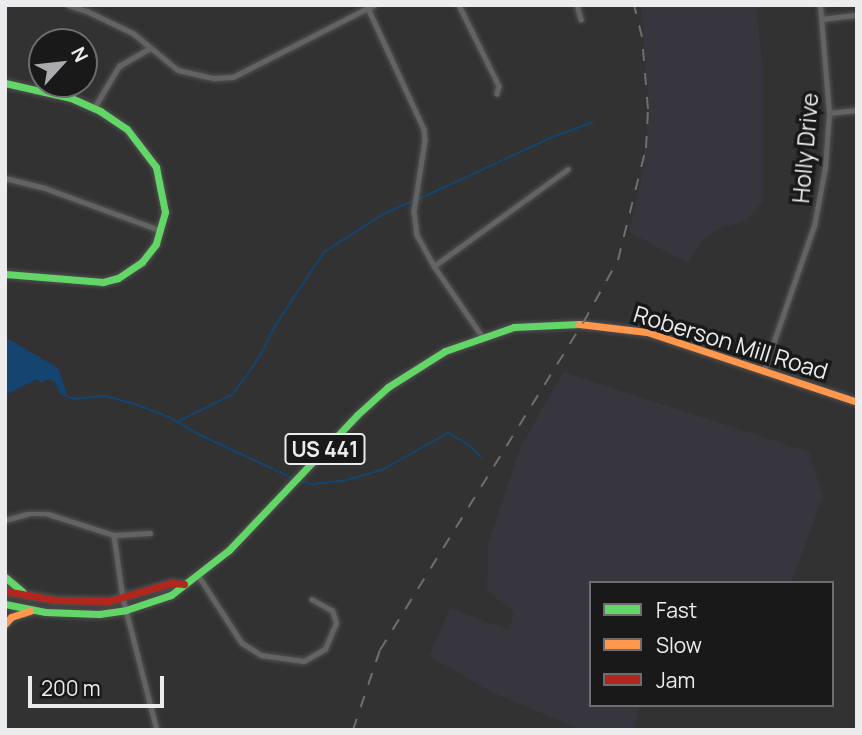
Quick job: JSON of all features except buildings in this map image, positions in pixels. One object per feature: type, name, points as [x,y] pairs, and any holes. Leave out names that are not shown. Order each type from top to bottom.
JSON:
[{"type":"main road","points":[[5,83],[51,92],[94,108],[127,129],[141,142],[156,167],[165,212],[156,244],[142,262],[111,280],[81,281],[5,274]]},
{"type":"main road","name":"Roberson Mill Road","points":[[5,604],[32,610],[85,614],[126,610],[164,598],[198,575],[248,531],[377,396],[433,357],[482,336],[514,327],[542,324],[610,325],[659,335],[857,402]]},
{"type":"main road","points":[[5,577],[29,596]]},
{"type":"main road","name":"Roberson Mill Road","points":[[5,590],[29,596],[82,602],[123,598],[171,583],[184,584]]},
{"type":"main road","points":[[5,624],[11,617],[32,610]]},
{"type":"street","points":[[68,5],[133,33],[178,70],[214,78],[233,77],[374,5]]},
{"type":"street","points":[[459,5],[499,86],[497,94]]},
{"type":"street","points":[[577,5],[581,19]]},
{"type":"street","name":"Holly Drive","points":[[764,371],[820,200],[829,113],[820,5]]},
{"type":"street","points":[[368,8],[424,129],[425,142],[414,211],[417,234],[434,265],[482,336]]},
{"type":"street","points":[[822,19],[857,15]]},
{"type":"street","points":[[94,108],[119,66],[150,48]]},
{"type":"street","points":[[829,113],[857,110]]},
{"type":"street","points":[[434,265],[568,169]]},
{"type":"street","points":[[5,178],[45,188],[160,230]]},
{"type":"street","points":[[5,520],[27,514],[48,514],[114,535],[150,533]]},
{"type":"street","points":[[114,535],[123,598],[157,730]]},
{"type":"street","points":[[198,575],[242,643],[254,653],[270,657],[304,661],[325,649],[337,623],[331,611],[312,600]]},
{"type":"shaded area","points":[[641,5],[756,5],[763,70],[763,202],[745,221],[719,229],[701,241],[689,264],[629,232],[642,175],[649,108]]},
{"type":"shaded area","points":[[563,372],[809,452],[823,497],[792,581],[589,581],[589,707],[640,707],[634,730],[583,730],[493,693],[429,656],[450,608],[509,630],[514,612],[487,591],[488,545],[520,448]]},
{"type":"water","points":[[5,337],[58,368],[67,394],[60,394],[55,382],[48,379],[41,383],[37,379],[5,395]]},
{"type":"waterway","points":[[419,199],[555,136],[593,122]]},
{"type":"waterway","points":[[177,422],[233,394],[260,356],[273,329],[324,252],[385,213],[413,201]]},
{"type":"waterway","points":[[63,395],[75,399],[105,396],[132,403],[169,417],[196,433],[294,479]]},
{"type":"waterway","points":[[299,481],[313,484],[343,481],[382,470],[448,433],[468,444],[481,457]]},
{"type":"railway","points":[[353,730],[380,650],[583,323],[618,260],[646,148],[648,109],[642,37],[634,5]]},
{"type":"traffic: fast","points":[[5,83],[71,98],[100,111],[127,129],[156,167],[165,212],[156,244],[142,262],[118,278],[103,282],[5,274]]},
{"type":"traffic: fast","points":[[5,604],[45,612],[99,614],[126,610],[171,595],[229,550],[357,415],[388,387],[445,351],[514,327],[579,324]]},
{"type":"traffic: fast","points":[[5,577],[23,592]]},
{"type":"traffic: slow","points":[[579,324],[647,332],[857,402]]},
{"type":"traffic: slow","points":[[5,624],[11,617],[30,611]]},
{"type":"traffic: jam","points":[[5,591],[55,600],[109,601],[171,583],[184,584]]}]
